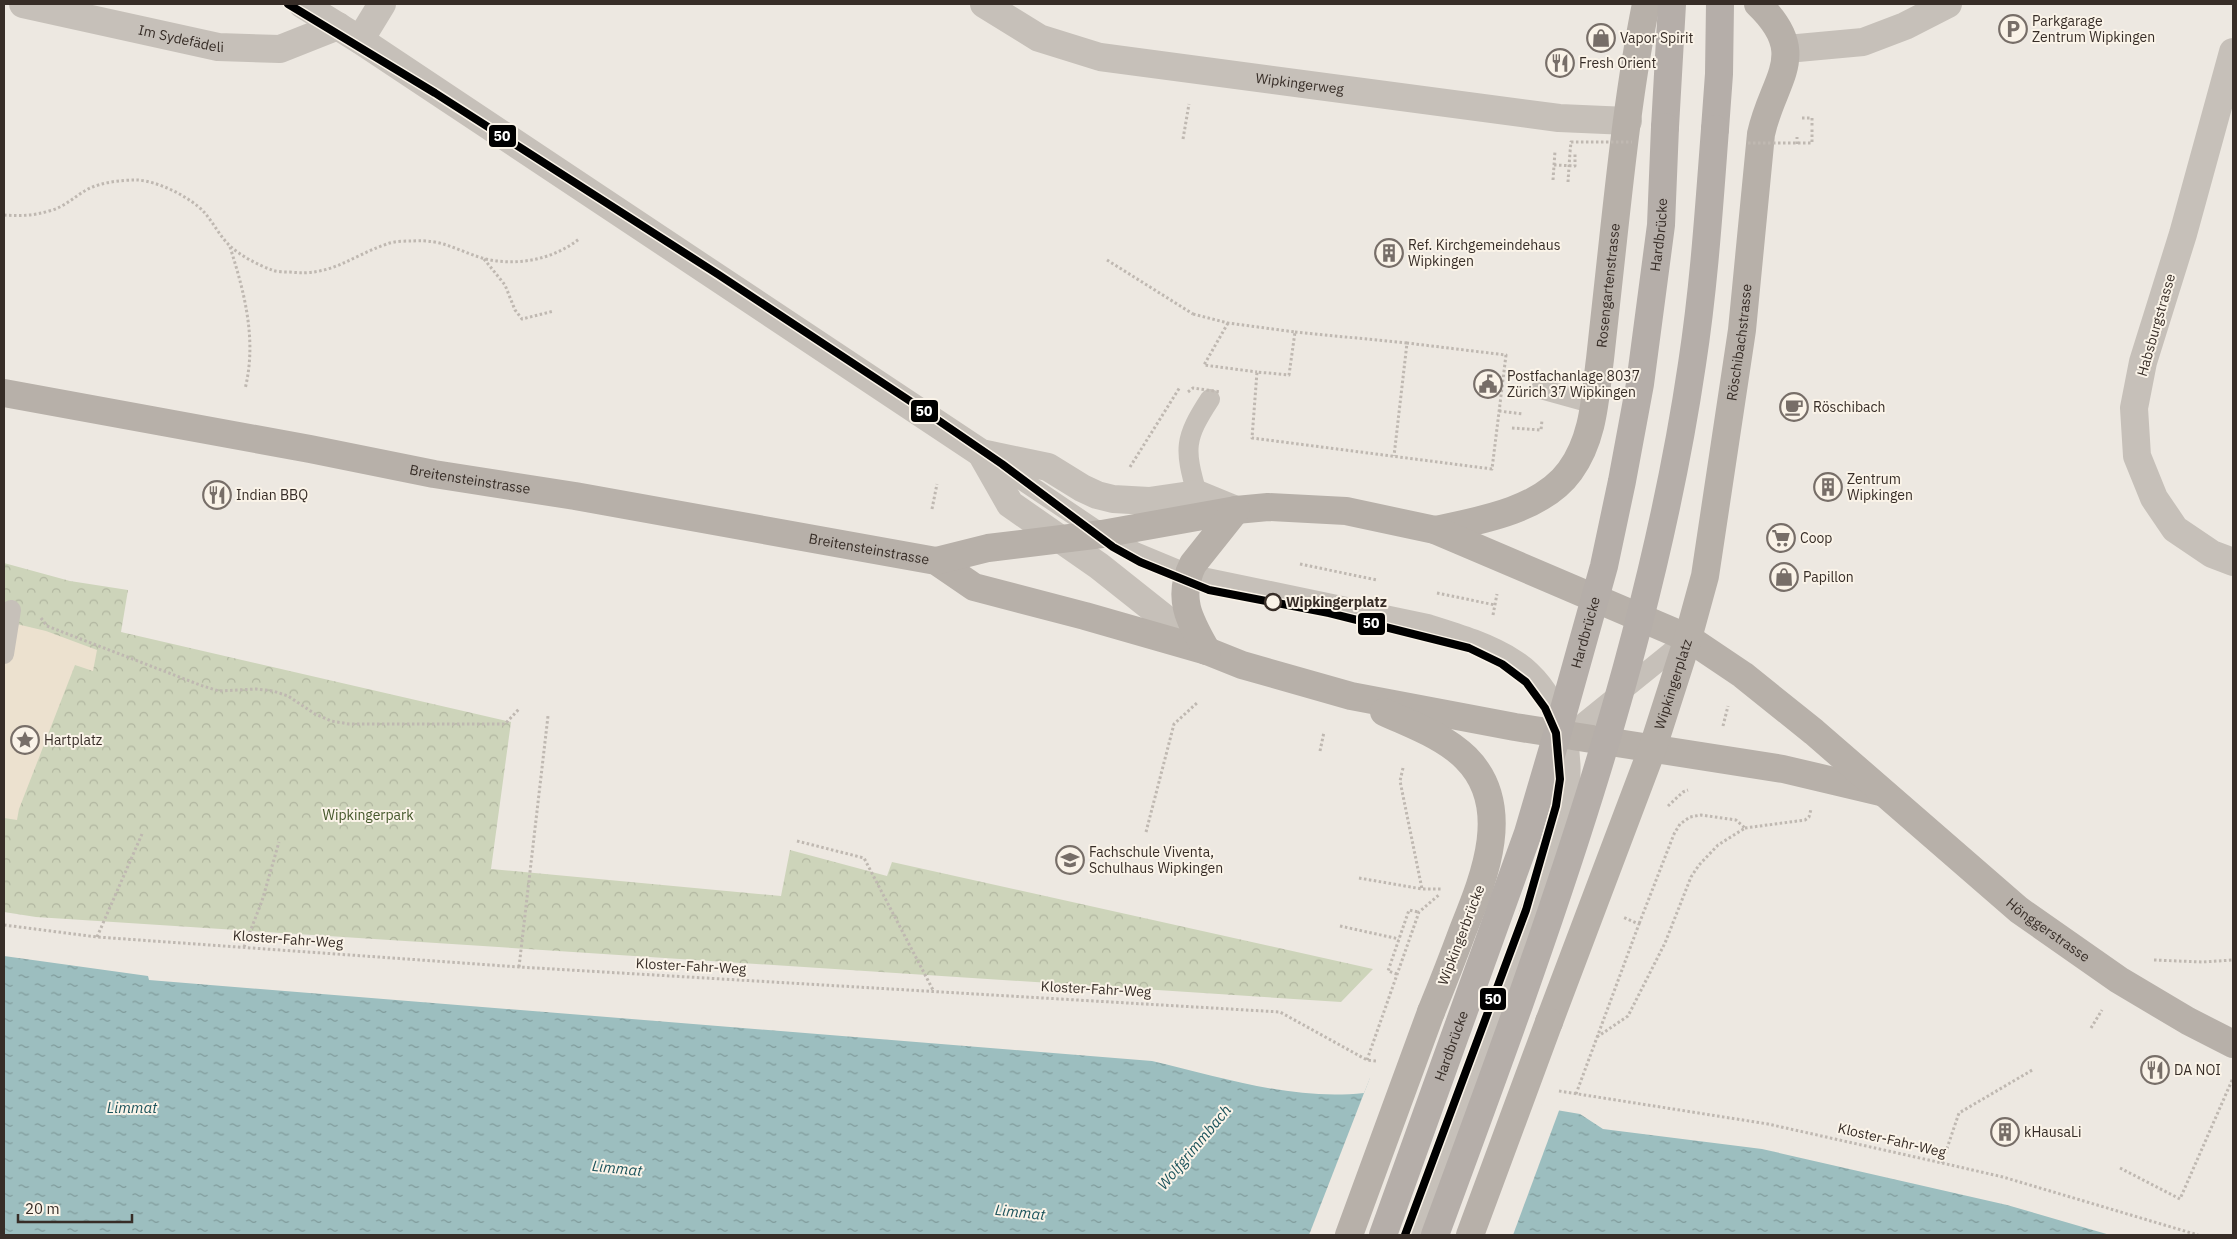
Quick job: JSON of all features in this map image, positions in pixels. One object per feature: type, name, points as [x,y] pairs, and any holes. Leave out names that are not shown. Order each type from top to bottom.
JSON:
[{"type":"main road","name":"Hardbrücke","points":[[1382,1235],[1528,832],[1604,566],[1640,384],[1661,226],[1672,4]]},
{"type":"main road","points":[[1435,1235],[1501,1055],[1601,759],[1663,520],[1692,365],[1704,277],[1719,74],[1720,4]]},
{"type":"street","name":"Im Sydefädeli","points":[[23,4],[218,47],[280,49],[349,33]]},
{"type":"street","points":[[302,4],[349,33],[981,453],[1048,467],[1082,488],[1097,495],[1113,499],[1149,501],[1197,494]]},
{"type":"street","points":[[349,33],[382,4]]},
{"type":"street","name":"Wipkingerweg","points":[[984,4],[1039,38],[1078,52],[1100,57],[1566,119],[1628,121]]},
{"type":"street","name":"Rosengartenstrasse","points":[[1435,530],[1483,520],[1548,493],[1570,471],[1585,443],[1595,404],[1637,47],[1646,4]]},
{"type":"street","points":[[1758,4],[1780,29],[1787,49],[1863,42],[1906,26],[1948,4]]},
{"type":"street","name":"Röschibachstrasse","points":[[1688,638],[1705,576],[1742,330],[1760,134],[1765,115],[1786,66],[1787,49]]},
{"type":"street","name":"Habsburgstrasse","points":[[2233,52],[2181,240],[2143,362],[2134,408],[2137,456],[2154,498],[2175,529],[2212,554],[2233,562]]},
{"type":"street","name":"Breitensteinstrasse","points":[[4,393],[310,449],[434,474],[575,496],[936,562]]},
{"type":"street","name":"Wipkingerplatz","points":[[981,453],[1010,504],[1098,566],[1207,651]]},
{"type":"street","name":"Wipkingerplatz","points":[[1197,494],[1236,510]]},
{"type":"street","name":"Wipkingerplatz","points":[[1268,507],[1346,511],[1435,530],[1688,638],[1652,748],[1515,728],[1351,696],[1242,665],[1207,651],[974,587],[936,562],[988,548],[1102,534],[1236,510],[1268,507]]},
{"type":"street","points":[[1207,651],[1191,622],[1185,603],[1188,574],[1208,543],[1236,510]]},
{"type":"street","name":"Hönggerstrasse","points":[[1688,638],[1743,676],[1814,732],[1880,792],[2019,910],[2072,949],[2153,1000],[2233,1044]]},
{"type":"street","name":"Wipkingerbrücke","points":[[1349,1235],[1431,1012],[1485,875],[1491,844],[1491,819],[1488,800],[1477,771],[1455,748],[1440,739],[1351,696]]},
{"type":"street","points":[[1470,1235],[1652,748]]},
{"type":"street","name":"Hönggerstrasse","points":[[1652,748],[1783,769],[1880,792]]},
{"type":"lane","points":[[1541,389],[1595,404]]},
{"type":"lane","points":[[1197,494],[1188,465],[1187,449],[1189,436],[1195,422],[1215,395]]},
{"type":"lane","points":[[981,453],[1102,534],[1135,552],[1188,574],[1428,624],[1466,636],[1516,660],[1543,685],[1568,735],[1571,758],[1570,785],[1494,1017],[1413,1235]]},
{"type":"lane","points":[[4,654],[11,610]]},
{"type":"lane","points":[[1568,735],[1688,638]]},
{"type":"path","points":[[1183,139],[1190,99]]},
{"type":"path","points":[[1812,118],[1812,128]]},
{"type":"path","points":[[1554,165],[1574,166],[1575,142]]},
{"type":"path","points":[[1568,182],[1570,152]]},
{"type":"path","points":[[4,215],[24,216],[50,211],[73,200],[88,189],[116,182],[138,180],[185,196],[204,212],[230,247],[246,301],[249,326],[249,372],[245,389]]},
{"type":"path","points":[[230,247],[272,270],[307,274],[344,264],[388,243],[414,240],[442,242],[483,258],[505,262],[528,261],[569,248],[579,239]]},
{"type":"path","points":[[483,258],[505,285],[515,310],[522,319],[554,311]]},
{"type":"path","points":[[1107,260],[1193,314],[1228,323],[1506,355],[1492,469],[1252,438],[1257,372]]},
{"type":"path","points":[[1228,323],[1204,365],[1289,375],[1295,332]]},
{"type":"path","points":[[1394,456],[1407,344]]},
{"type":"path","points":[[1188,392],[1193,388],[1215,395]]},
{"type":"path","points":[[1130,467],[1178,389]]},
{"type":"path","points":[[1499,411],[1533,415]]},
{"type":"path","points":[[1512,428],[1542,430],[1543,416]]},
{"type":"path","points":[[932,509],[937,484]]},
{"type":"path","points":[[1492,617],[1499,588]]},
{"type":"path","points":[[38,614],[47,626],[200,686],[219,691],[256,689],[273,691],[288,696],[315,714],[330,721],[349,724],[505,724],[519,709]]},
{"type":"path","points":[[1146,832],[1174,724],[1198,702]]},
{"type":"path","points":[[1722,732],[1729,703]]},
{"type":"path","points":[[519,967],[548,716]]},
{"type":"path","points":[[1320,751],[1324,732]]},
{"type":"path","points":[[1403,768],[1400,781],[1422,888]]},
{"type":"path","points":[[1665,809],[1683,792],[1691,789]]},
{"type":"path","points":[[1597,1037],[1674,834],[1680,824],[1690,817],[1702,815],[1736,820],[1745,828]]},
{"type":"path","points":[[1597,1037],[1628,1016],[1665,943],[1691,877],[1718,845],[1745,828],[1805,820]]},
{"type":"path","points":[[97,937],[142,834]]},
{"type":"path","points":[[797,841],[864,858],[933,990]]},
{"type":"path","points":[[244,947],[262,901],[279,842]]},
{"type":"path","points":[[1359,878],[1422,888],[1446,889],[1419,912],[1397,974],[1388,971],[1409,910],[1419,912]]},
{"type":"path","points":[[1622,917],[1639,924]]},
{"type":"path","name":"Kloster-Fahr-Weg","points":[[4,925],[97,937],[519,967],[1280,1012],[1366,1060],[1397,974]]},
{"type":"path","points":[[1340,926],[1399,939]]},
{"type":"path","points":[[2153,960],[2202,962],[2233,960]]},
{"type":"path","points":[[2091,1028],[2102,1010]]},
{"type":"path","name":"Kloster-Fahr-Weg","points":[[1597,1037],[1576,1094],[1768,1124],[1942,1163],[2003,1177],[2198,1235]]},
{"type":"path","points":[[1942,1163],[1959,1113],[2034,1069]]},
{"type":"path","points":[[2120,1168],[2180,1199],[2233,1078]]},
{"type":"green space","name":"Wipkingerpark","points":[[4,563],[70,581],[128,590],[121,632],[511,722],[491,869],[781,896],[790,850],[887,876],[892,862],[1373,969],[1341,1002],[36,917],[4,912]]},
{"type":"shaded area","name":"Hartplatz","points":[[4,621],[46,631],[97,650],[93,671],[75,665],[19,809],[17,820],[4,818]]},
{"type":"water","name":"Limmat","points":[[4,956],[148,976],[149,980],[1152,1061],[1257,1086],[1311,1094],[1364,1093],[1370,1078],[1580,1114],[1603,1129],[1762,1149],[2007,1205],[2110,1235],[4,1235]]},
{"type":"pier","points":[[1371,1075],[1560,1108],[1513,1235],[1309,1235]]},
{"type":"transit line","name":"50","points":[[288,4],[435,93],[719,275],[910,401],[1002,464],[1113,547],[1140,562],[1209,590],[1329,613],[1469,648],[1502,664],[1526,682],[1545,708],[1556,733],[1560,779],[1556,806],[1526,910],[1405,1235]]},
{"type":"place","name":"Parkgarage Zentrum Wipkingen","points":[[2013,29]]},
{"type":"place","name":"Vapor Spirit","points":[[1601,38]]},
{"type":"place","name":"Fresh Orient","points":[[1560,63]]},
{"type":"place","name":"Ref. Kirchgemeindehaus Wipkingen","points":[[1389,253]]},
{"type":"place","name":"Postfachanlage 8037 Zürich 37 Wipkingen","points":[[1488,384]]},
{"type":"place","name":"Röschibach","points":[[1794,407]]},
{"type":"place","name":"Zentrum Wipkingen","points":[[1828,487]]},
{"type":"place","name":"Indian BBQ","points":[[217,495]]},
{"type":"place","name":"Coop","points":[[1781,538]]},
{"type":"place","name":"Papillon","points":[[1784,577]]},
{"type":"place","name":"Wipkingerplatz","points":[[1273,602]]},
{"type":"place","name":"Hartplatz","points":[[25,740]]},
{"type":"place","name":"Fachschule Viventa, Schulhaus Wipkingen","points":[[1070,860]]},
{"type":"place","name":"DA NOI","points":[[2155,1070]]},
{"type":"place","name":"kHausaLi","points":[[2005,1132]]},
{"type":"water label","name":"Wolfgrimmbach","points":[[1194,1147]]}]
